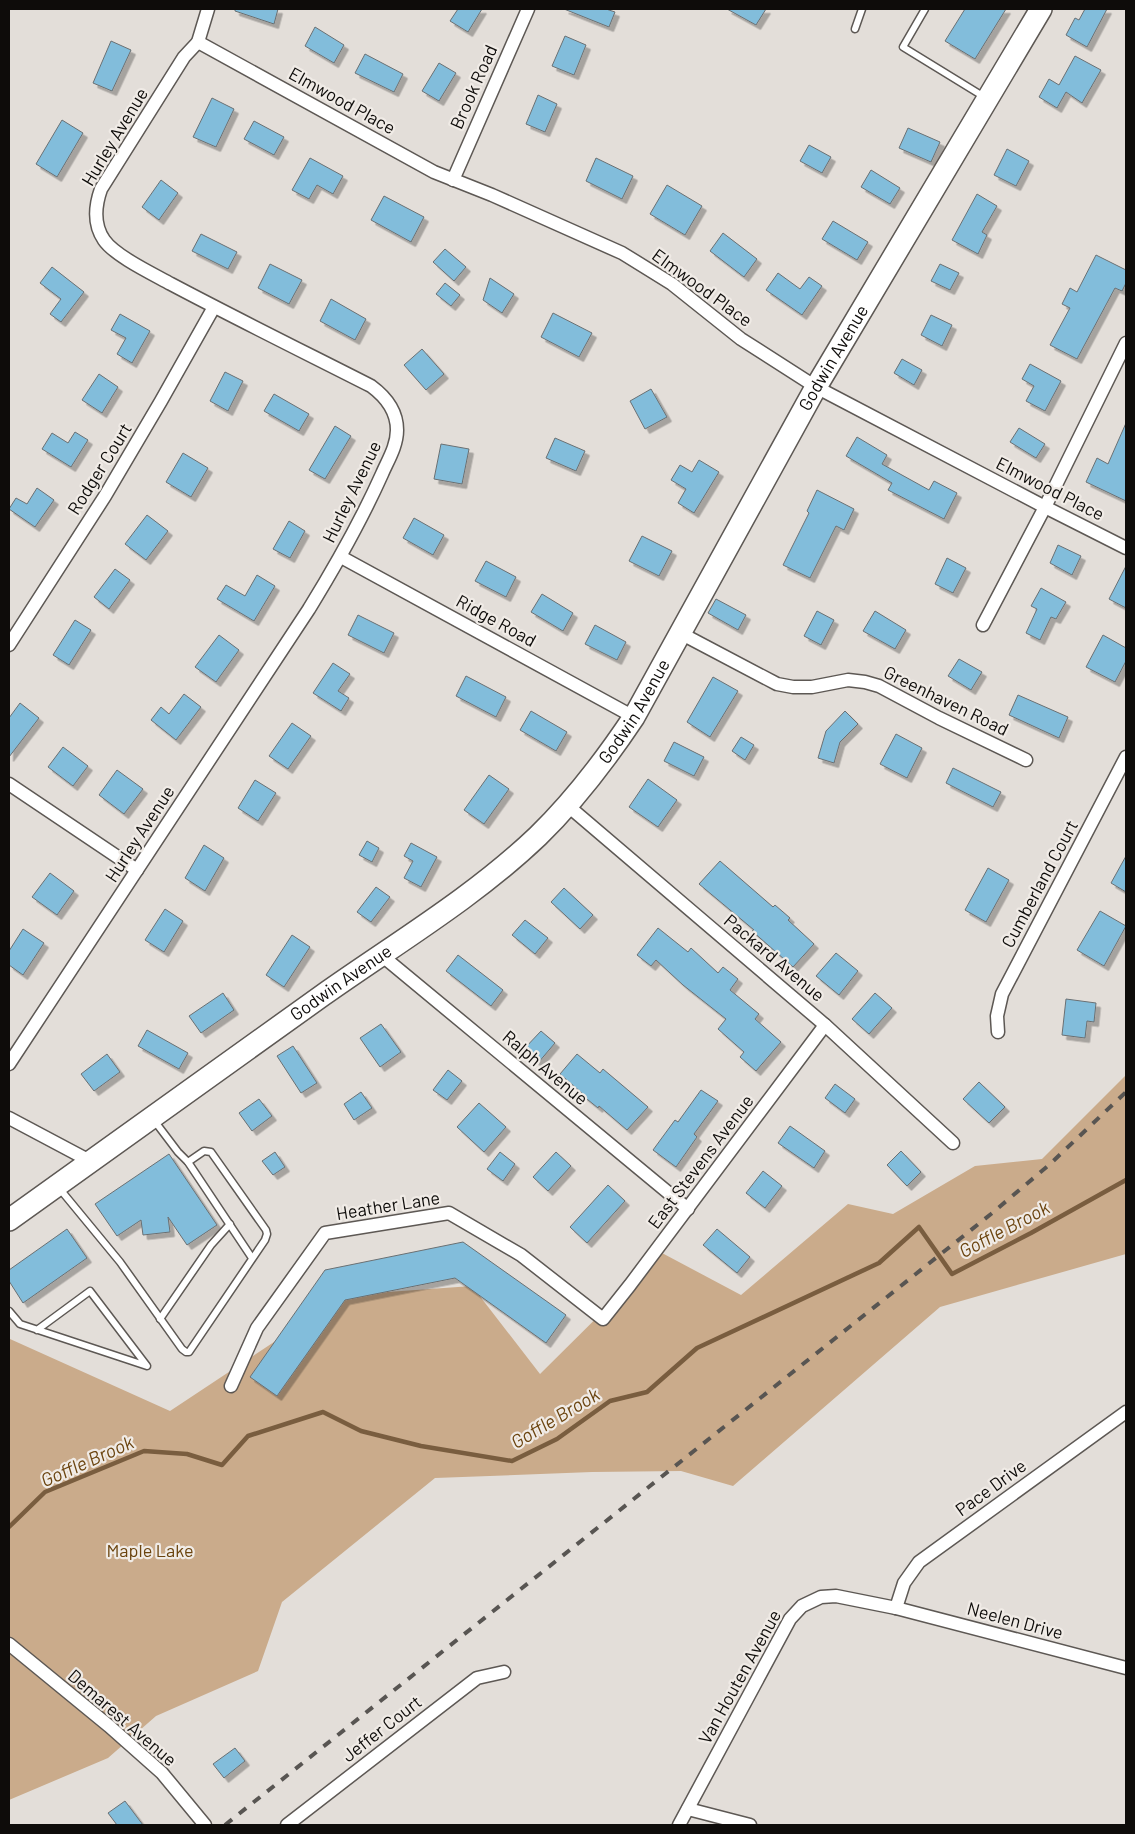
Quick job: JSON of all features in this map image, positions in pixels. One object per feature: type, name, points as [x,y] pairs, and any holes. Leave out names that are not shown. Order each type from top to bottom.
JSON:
[{"type":"main road","name":"Godwin Avenue","points":[[9,1220],[380,954],[449,909],[496,873],[538,836],[568,805],[610,753],[634,716],[682,634],[816,387],[1041,9]]},
{"type":"street","name":"Hurley Avenue","points":[[9,1064],[309,609],[341,556],[368,504],[395,445],[397,432],[396,418],[382,394],[371,386],[214,307],[113,250],[104,240],[98,228],[96,202],[101,189],[184,57],[198,42],[208,9]]},
{"type":"street","name":"Brook Road","points":[[453,180],[528,9]]},
{"type":"street","name":"Elmwood Place","points":[[198,42],[434,172],[492,194],[622,253],[672,284],[741,339],[816,387],[1126,548]]},
{"type":"street","name":"Rodger Court","points":[[9,645],[105,496],[162,402],[214,307]]},
{"type":"street","points":[[983,625],[1045,507],[1126,343]]},
{"type":"street","name":"Ridge Road","points":[[341,556],[634,716]]},
{"type":"street","name":"Greenhaven Road","points":[[682,634],[777,684],[793,687],[812,687],[848,680],[879,686],[939,718],[1026,760]]},
{"type":"street","name":"Cumberland Court","points":[[998,1032],[997,1016],[1002,994],[1126,757]]},
{"type":"street","points":[[9,784],[137,870]]},
{"type":"street","name":"Packard Avenue","points":[[568,805],[825,1025],[953,1143]]},
{"type":"street","name":"Ralph Avenue","points":[[380,954],[688,1209]]},
{"type":"street","name":"East Stevens Avenue","points":[[603,1319],[688,1209],[825,1025]]},
{"type":"street","points":[[9,1118],[90,1161]]},
{"type":"street","name":"Heather Lane","points":[[231,1386],[258,1328],[325,1233],[449,1213],[521,1255],[603,1319]]},
{"type":"street","name":"Pace Drive","points":[[896,1608],[904,1583],[919,1562],[1126,1412]]},
{"type":"street","name":"Van Houten Avenue","points":[[679,1825],[790,1619],[802,1606],[821,1597],[836,1596],[896,1608]]},
{"type":"street","name":"Neelen Drive","points":[[896,1608],[1126,1668]]},
{"type":"street","name":"Demarest Avenue","points":[[9,1644],[109,1726],[162,1773],[205,1825]]},
{"type":"street","name":"Jeffer Court","points":[[287,1825],[477,1678],[504,1672]]},
{"type":"street","points":[[688,1809],[750,1825]]},
{"type":"lane","points":[[855,29],[862,9]]},
{"type":"lane","points":[[925,9],[903,47],[988,99]]},
{"type":"lane","points":[[152,1117],[178,1152],[188,1162],[252,1258]]},
{"type":"lane","points":[[56,1185],[120,1262],[184,1351],[191,1350],[265,1240],[267,1234],[211,1152],[204,1151],[188,1162]]},
{"type":"lane","points":[[160,1319],[211,1245],[230,1224]]},
{"type":"lane","points":[[9,1311],[20,1324],[37,1330],[147,1366],[90,1291],[37,1330]]},
{"type":"green space","name":"Maple Lake","points":[[1126,1075],[1126,1254],[940,1307],[733,1486],[681,1471],[592,1472],[435,1478],[282,1602],[258,1671],[156,1716],[108,1758],[9,1800],[10,1339],[170,1411],[345,1295],[472,1286],[540,1374],[662,1253],[741,1295],[848,1204],[893,1214],[975,1166],[1042,1159]]},
{"type":"building","points":[[235,9],[278,9],[274,24],[235,11]]},
{"type":"building","points":[[458,9],[482,9],[468,32],[450,21]]},
{"type":"building","points":[[564,9],[606,9],[615,12],[609,27]]},
{"type":"building","points":[[727,9],[766,9],[756,25]]},
{"type":"building","points":[[965,9],[1006,9],[975,59],[945,41]]},
{"type":"building","points":[[1085,9],[1107,9],[1087,47],[1066,35],[1075,18],[1079,20]]},
{"type":"building","points":[[315,27],[344,45],[334,63],[305,46]]},
{"type":"building","points":[[565,36],[586,45],[574,75],[552,66]]},
{"type":"building","points":[[111,41],[131,50],[112,91],[93,83]]},
{"type":"building","points":[[365,54],[403,74],[394,92],[355,73]]},
{"type":"building","points":[[1075,56],[1101,70],[1082,103],[1066,92],[1057,108],[1039,97],[1049,79],[1059,85]]},
{"type":"building","points":[[439,63],[456,73],[439,101],[422,91]]},
{"type":"building","points":[[538,95],[557,104],[545,132],[526,124]]},
{"type":"building","points":[[212,98],[234,109],[216,147],[193,137]]},
{"type":"building","points":[[62,120],[83,133],[57,177],[36,164]]},
{"type":"building","points":[[254,121],[284,137],[274,155],[244,139]]},
{"type":"building","points":[[908,128],[940,142],[931,162],[899,148]]},
{"type":"building","points":[[809,145],[831,157],[822,173],[800,161]]},
{"type":"building","points":[[1007,149],[1029,161],[1016,186],[994,175]]},
{"type":"building","points":[[310,158],[343,176],[333,194],[317,185],[309,199],[292,190]]},
{"type":"building","points":[[596,158],[633,176],[622,199],[586,181]]},
{"type":"building","points":[[871,170],[900,188],[890,204],[861,187]]},
{"type":"building","points":[[161,180],[178,193],[159,220],[142,207]]},
{"type":"building","points":[[667,185],[702,206],[685,235],[650,214]]},
{"type":"building","points":[[977,194],[997,206],[982,232],[987,235],[978,254],[952,240]]},
{"type":"building","points":[[384,196],[424,217],[411,242],[371,220]]},
{"type":"building","points":[[833,221],[868,242],[857,260],[822,239]]},
{"type":"building","points":[[723,233],[757,259],[744,277],[710,251]]},
{"type":"building","points":[[201,234],[237,252],[228,269],[192,251]]},
{"type":"building","points":[[445,249],[466,267],[454,281],[433,262]]},
{"type":"building","points":[[1096,255],[1126,270],[1126,283],[1122,291],[1115,288],[1077,359],[1050,345],[1070,308],[1062,304],[1070,288],[1077,292]]},
{"type":"building","points":[[270,264],[302,280],[289,304],[258,288]]},
{"type":"building","points":[[940,264],[959,273],[950,290],[931,281]]},
{"type":"building","points":[[52,267],[84,292],[61,322],[50,314],[61,299],[40,283]]},
{"type":"building","points":[[778,273],[800,289],[809,277],[822,286],[802,315],[766,290]]},
{"type":"building","points":[[490,278],[514,294],[502,313],[483,300]]},
{"type":"building","points":[[445,283],[460,295],[451,306],[436,294]]},
{"type":"building","points":[[331,299],[366,319],[355,340],[320,321]]},
{"type":"building","points":[[553,313],[592,333],[579,357],[541,337]]},
{"type":"building","points":[[120,314],[150,331],[132,363],[117,354],[126,338],[111,330]]},
{"type":"building","points":[[931,315],[952,325],[942,346],[921,335]]},
{"type":"building","points":[[422,349],[444,374],[426,390],[404,365]]},
{"type":"building","points":[[902,359],[922,370],[914,385],[894,373]]},
{"type":"building","points":[[1030,364],[1061,381],[1045,411],[1026,401],[1034,386],[1022,379]]},
{"type":"building","points":[[225,372],[243,381],[228,411],[210,401]]},
{"type":"building","points":[[99,374],[118,387],[102,413],[82,400]]},
{"type":"building","points":[[651,389],[667,417],[645,429],[630,401]]},
{"type":"building","points":[[274,394],[309,414],[299,431],[264,411]]},
{"type":"building","points":[[1126,423],[1126,501],[1086,482],[1097,458],[1108,464]]},
{"type":"building","points":[[335,426],[351,436],[325,479],[309,470]]},
{"type":"building","points":[[1019,428],[1045,444],[1036,458],[1010,442]]},
{"type":"building","points":[[75,432],[88,440],[71,467],[42,449],[52,433],[68,443]]},
{"type":"building","points":[[857,437],[887,455],[882,464],[929,490],[934,481],[957,493],[944,519],[888,490],[892,483],[846,456]]},
{"type":"building","points":[[555,438],[585,451],[576,471],[546,458]]},
{"type":"building","points":[[441,444],[469,449],[462,484],[434,479]]},
{"type":"building","points":[[183,453],[208,468],[191,497],[166,482]]},
{"type":"building","points":[[699,460],[719,472],[694,513],[678,503],[686,489],[671,480],[680,465],[692,472]]},
{"type":"building","points":[[37,488],[54,500],[35,527],[9,509],[16,498],[27,504]]},
{"type":"building","points":[[817,490],[854,509],[844,530],[836,526],[810,578],[783,565],[809,513],[807,511]]},
{"type":"building","points":[[147,515],[168,531],[146,560],[125,544]]},
{"type":"building","points":[[414,518],[444,535],[433,555],[403,538]]},
{"type":"building","points":[[289,521],[305,531],[290,558],[273,549]]},
{"type":"building","points":[[642,536],[672,551],[659,576],[629,561]]},
{"type":"building","points":[[1058,545],[1081,556],[1072,575],[1050,563]]},
{"type":"building","points":[[947,558],[966,568],[953,593],[935,584]]},
{"type":"building","points":[[486,561],[516,577],[506,597],[475,581]]},
{"type":"building","points":[[1126,566],[1126,608],[1109,599]]},
{"type":"building","points":[[115,569],[130,580],[109,609],[94,597]]},
{"type":"building","points":[[257,575],[275,586],[254,621],[217,599],[226,585],[245,596]]},
{"type":"building","points":[[1041,588],[1066,602],[1056,619],[1051,617],[1040,640],[1026,633],[1037,609],[1031,606]]},
{"type":"building","points":[[542,594],[573,613],[563,631],[531,612]]},
{"type":"building","points":[[716,599],[746,615],[738,630],[708,613]]},
{"type":"building","points":[[817,611],[834,620],[821,645],[804,636]]},
{"type":"building","points":[[875,611],[906,630],[895,649],[863,631]]},
{"type":"building","points":[[358,615],[394,633],[384,653],[348,635]]},
{"type":"building","points":[[75,620],[91,630],[69,665],[53,655]]},
{"type":"building","points":[[595,625],[626,642],[617,660],[585,644]]},
{"type":"building","points":[[219,635],[239,650],[216,682],[195,667]]},
{"type":"building","points":[[1103,635],[1126,648],[1126,661],[1115,682],[1086,667]]},
{"type":"building","points":[[959,659],[982,672],[971,690],[948,676]]},
{"type":"building","points":[[333,663],[350,674],[338,691],[349,698],[341,711],[313,693]]},
{"type":"building","points":[[466,676],[506,697],[496,717],[456,696]]},
{"type":"building","points":[[713,677],[738,691],[710,737],[687,722]]},
{"type":"building","points":[[184,694],[201,707],[176,740],[151,720],[161,707],[169,714]]},
{"type":"building","points":[[1018,695],[1068,717],[1059,738],[1009,715]]},
{"type":"building","points":[[20,703],[39,718],[9,757],[9,718]]},
{"type":"building","points":[[531,711],[567,732],[556,751],[520,730]]},
{"type":"building","points":[[845,711],[858,724],[840,742],[834,763],[818,758],[826,731]]},
{"type":"building","points":[[292,723],[311,736],[288,769],[269,756]]},
{"type":"building","points":[[896,734],[922,748],[907,778],[880,764]]},
{"type":"building","points":[[741,737],[754,745],[745,760],[732,751]]},
{"type":"building","points":[[674,742],[704,757],[694,776],[664,761]]},
{"type":"building","points":[[63,747],[88,766],[73,786],[48,767]]},
{"type":"building","points":[[953,768],[1001,792],[993,807],[946,783]]},
{"type":"building","points":[[117,770],[143,789],[124,814],[99,795]]},
{"type":"building","points":[[489,775],[509,789],[484,824],[464,810]]},
{"type":"building","points":[[648,779],[677,800],[658,827],[629,807]]},
{"type":"building","points":[[255,780],[276,793],[258,821],[238,808]]},
{"type":"building","points":[[367,841],[379,848],[372,862],[359,855]]},
{"type":"building","points":[[411,843],[437,857],[421,887],[404,878],[413,861],[404,856]]},
{"type":"building","points":[[204,845],[224,858],[205,891],[185,878]]},
{"type":"building","points":[[1126,856],[1126,892],[1111,883]]},
{"type":"building","points":[[720,861],[773,907],[775,905],[790,918],[788,920],[814,944],[793,967],[752,931],[754,930],[699,884]]},
{"type":"building","points":[[988,868],[1009,880],[986,922],[965,910]]},
{"type":"building","points":[[50,873],[74,891],[57,915],[32,897]]},
{"type":"building","points":[[376,887],[390,897],[371,922],[357,912]]},
{"type":"building","points":[[564,888],[593,915],[580,929],[551,902]]},
{"type":"building","points":[[165,909],[183,921],[164,952],[145,940]]},
{"type":"building","points":[[1100,911],[1126,926],[1104,966],[1077,950]]},
{"type":"building","points":[[525,920],[548,938],[535,954],[512,935]]},
{"type":"building","points":[[658,928],[688,952],[691,948],[718,973],[723,967],[738,979],[730,990],[759,1014],[755,1019],[781,1042],[756,1071],[740,1057],[744,1052],[718,1029],[726,1019],[683,985],[656,960],[651,966],[637,955]]},
{"type":"building","points":[[23,929],[44,943],[23,975],[9,965],[9,951]]},
{"type":"building","points":[[292,935],[310,947],[284,987],[266,975]]},
{"type":"building","points":[[836,953],[858,971],[839,995],[816,976]]},
{"type":"building","points":[[458,955],[503,990],[491,1006],[446,971]]},
{"type":"building","points":[[223,993],[234,1010],[201,1033],[189,1016]]},
{"type":"building","points":[[875,993],[892,1008],[869,1034],[852,1019]]},
{"type":"building","points":[[1066,999],[1096,1003],[1094,1022],[1087,1021],[1085,1038],[1062,1035]]},
{"type":"building","points":[[381,1024],[401,1052],[380,1067],[360,1038]]},
{"type":"building","points":[[147,1030],[188,1053],[179,1069],[138,1046]]},
{"type":"building","points":[[541,1031],[555,1043],[538,1063],[523,1050]]},
{"type":"building","points":[[293,1046],[317,1083],[301,1093],[277,1056]]},
{"type":"building","points":[[107,1054],[120,1072],[94,1091],[81,1074]]},
{"type":"building","points":[[577,1054],[600,1073],[603,1069],[648,1107],[627,1130],[599,1106],[598,1108],[582,1095],[560,1074]]},
{"type":"building","points":[[448,1070],[462,1081],[447,1100],[433,1090]]},
{"type":"building","points":[[979,1082],[1005,1107],[989,1123],[963,1099]]},
{"type":"building","points":[[835,1084],[855,1099],[845,1113],[825,1098]]},
{"type":"building","points":[[701,1090],[718,1101],[694,1134],[697,1137],[676,1167],[653,1150],[675,1120],[678,1122]]},
{"type":"building","points":[[361,1092],[372,1108],[354,1120],[344,1104]]},
{"type":"building","points":[[259,1099],[272,1116],[252,1131],[239,1113]]},
{"type":"building","points":[[479,1103],[506,1127],[484,1152],[457,1127]]},
{"type":"building","points":[[790,1126],[825,1151],[814,1168],[778,1143]]},
{"type":"building","points":[[901,1151],[921,1172],[907,1186],[887,1165]]},
{"type":"building","points":[[275,1152],[285,1167],[273,1175],[262,1161]]},
{"type":"building","points":[[500,1152],[515,1164],[503,1181],[487,1169]]},
{"type":"building","points":[[556,1152],[571,1166],[548,1191],[533,1177]]},
{"type":"building","points":[[169,1154],[217,1225],[187,1245],[168,1217],[170,1232],[143,1235],[141,1220],[117,1236],[95,1204]]},
{"type":"building","points":[[763,1171],[782,1186],[765,1208],[746,1193]]},
{"type":"building","points":[[608,1185],[625,1201],[587,1243],[570,1227]]},
{"type":"building","points":[[67,1229],[87,1258],[23,1303],[9,1281],[9,1270]]},
{"type":"building","points":[[717,1229],[750,1257],[737,1273],[703,1245]]},
{"type":"building","points":[[463,1242],[566,1315],[546,1343],[455,1278],[345,1300],[277,1396],[250,1377],[325,1270]]},
{"type":"building","points":[[235,1748],[245,1761],[224,1778],[213,1764]]},
{"type":"building","points":[[125,1801],[143,1825],[117,1825],[108,1813]]},
{"type":"waterway","name":"Goffle Brook","points":[[9,1527],[45,1492],[144,1451],[187,1454],[222,1465],[248,1436],[323,1412],[361,1431],[421,1446],[512,1461],[557,1439],[610,1401],[647,1392],[697,1348],[879,1263],[919,1227],[952,1274],[1126,1180]]},
{"type":"railway","points":[[225,1825],[991,1214],[1049,1165],[1126,1092]]}]
